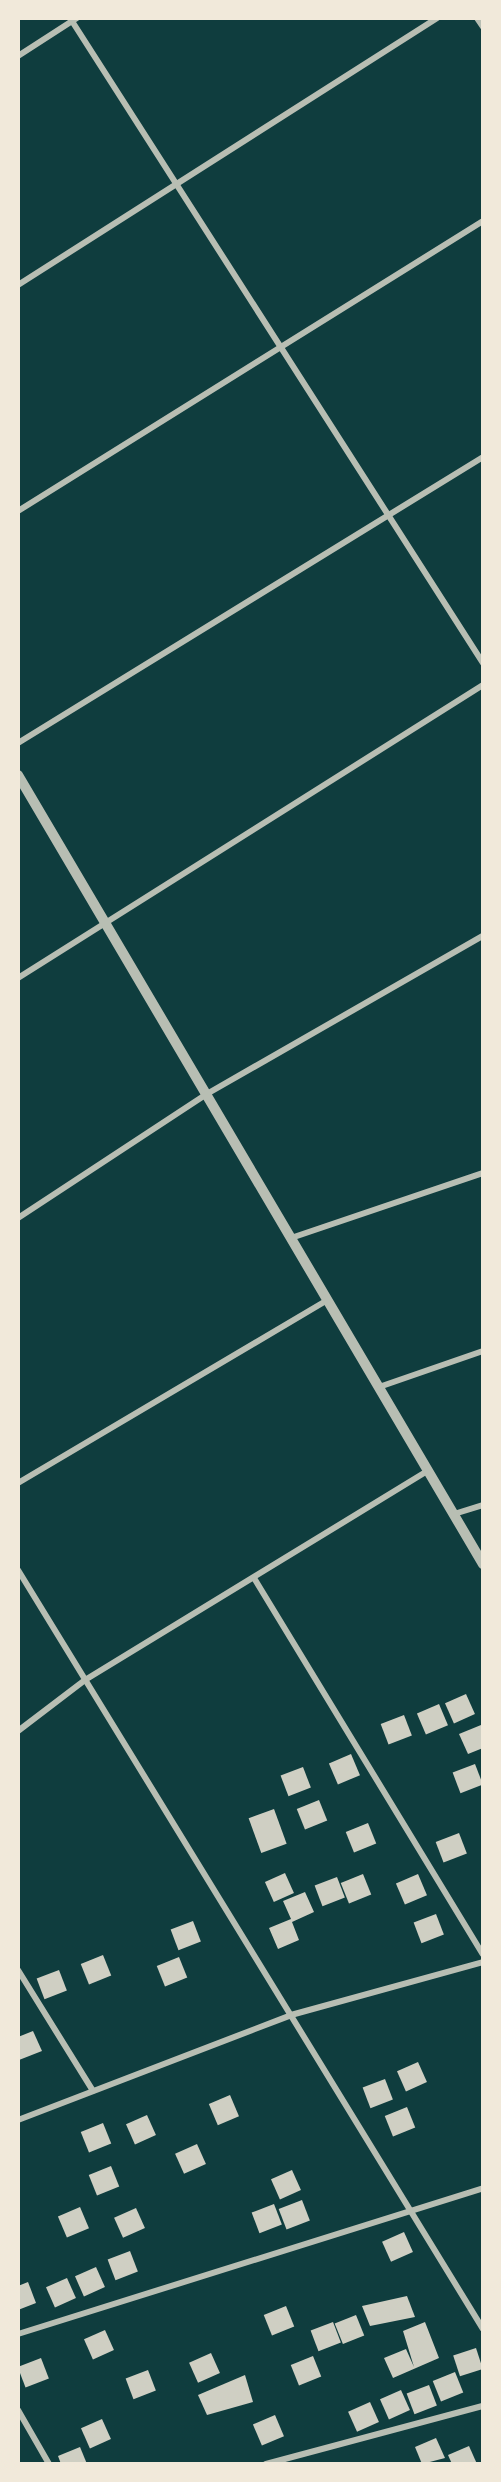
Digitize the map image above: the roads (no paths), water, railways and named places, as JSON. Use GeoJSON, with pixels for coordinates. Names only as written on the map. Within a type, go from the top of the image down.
{"type":"FeatureCollection","features":[{"type":"Feature","properties":{"kind":"street"},"geometry":{"type":"LineString","coordinates":[[18,285],[437,18]]}},
{"type":"Feature","properties":{"kind":"street"},"geometry":{"type":"LineString","coordinates":[[477,18],[483,27]]}},
{"type":"Feature","properties":{"kind":"street"},"geometry":{"type":"LineString","coordinates":[[18,56],[73,19],[483,663]]}},
{"type":"Feature","properties":{"kind":"street"},"geometry":{"type":"LineString","coordinates":[[18,511],[483,221]]}},
{"type":"Feature","properties":{"kind":"street"},"geometry":{"type":"LineString","coordinates":[[18,743],[483,458]]}},
{"type":"Feature","properties":{"kind":"street"},"geometry":{"type":"LineString","coordinates":[[18,978],[483,685]]}},
{"type":"Feature","properties":{"kind":"street"},"geometry":{"type":"LineString","coordinates":[[18,775],[483,1564]]}},
{"type":"Feature","properties":{"kind":"street"},"geometry":{"type":"LineString","coordinates":[[18,1218],[205,1095],[483,936]]}},
{"type":"Feature","properties":{"kind":"street"},"geometry":{"type":"LineString","coordinates":[[291,1239],[483,1173]]}},
{"type":"Feature","properties":{"kind":"street"},"geometry":{"type":"LineString","coordinates":[[18,1483],[328,1300]]}},
{"type":"Feature","properties":{"kind":"street"},"geometry":{"type":"LineString","coordinates":[[379,1388],[483,1351]]}},
{"type":"Feature","properties":{"kind":"street"},"geometry":{"type":"LineString","coordinates":[[18,1731],[86,1680],[428,1471]]}},
{"type":"Feature","properties":{"kind":"street"},"geometry":{"type":"LineString","coordinates":[[454,1514],[483,1505]]}},
{"type":"Feature","properties":{"kind":"street"},"geometry":{"type":"LineString","coordinates":[[18,1570],[483,2329]]}},
{"type":"Feature","properties":{"kind":"street"},"geometry":{"type":"LineString","coordinates":[[254,1578],[483,1954]]}},
{"type":"Feature","properties":{"kind":"street"},"geometry":{"type":"LineString","coordinates":[[18,2120],[291,2015],[483,1962]]}},
{"type":"Feature","properties":{"kind":"street"},"geometry":{"type":"LineString","coordinates":[[18,1970],[93,2091]]}},
{"type":"Feature","properties":{"kind":"street"},"geometry":{"type":"LineString","coordinates":[[18,2334],[483,2188]]}},
{"type":"Feature","properties":{"kind":"street"},"geometry":{"type":"LineString","coordinates":[[266,2464],[483,2406]]}},
{"type":"Feature","properties":{"kind":"street"},"geometry":{"type":"LineString","coordinates":[[18,2410],[49,2464]]}}]}
